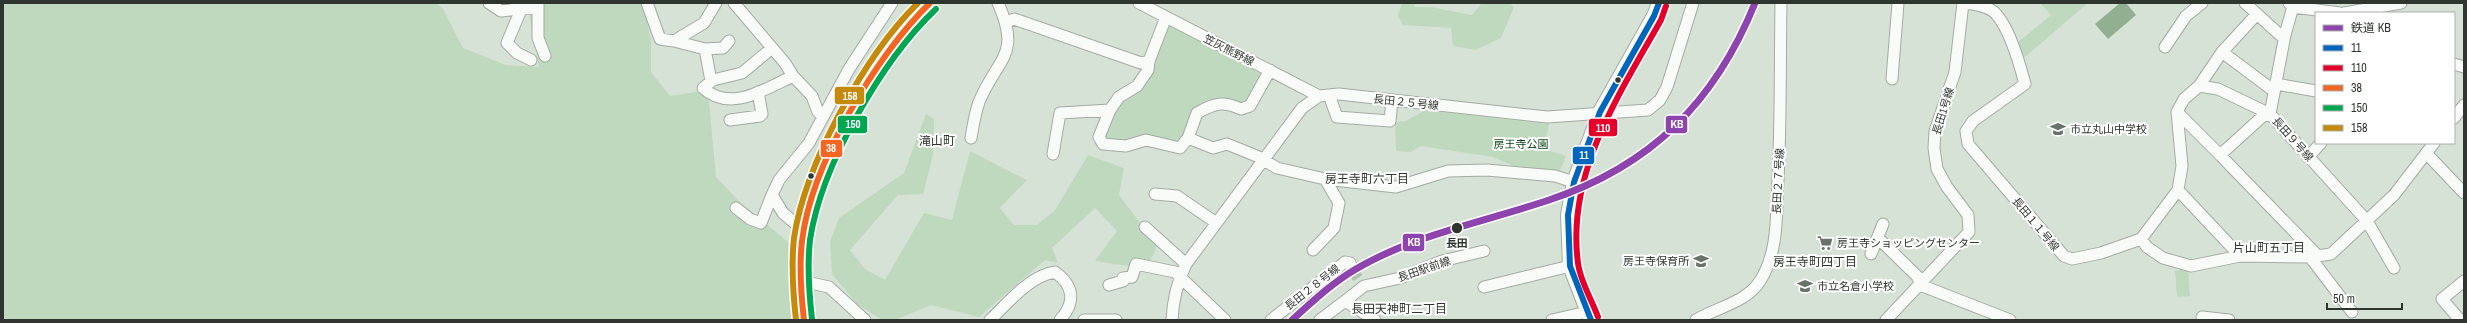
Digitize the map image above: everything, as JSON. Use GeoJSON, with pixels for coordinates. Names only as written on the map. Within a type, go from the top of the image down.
{"type":"FeatureCollection","features":[{"type":"Feature","properties":{"kind":"main road"},"geometry":{"type":"LineString","coordinates":[[1589,316],[1570,266],[1568,215],[1574,182],[1600,112],[1654,16],[1659,3]]}},
{"type":"Feature","properties":{"kind":"street"},"geometry":{"type":"LineString","coordinates":[[489,3],[501,11],[517,6],[537,5],[538,38],[545,56]]}},
{"type":"Feature","properties":{"kind":"street"},"geometry":{"type":"LineString","coordinates":[[647,3],[660,39],[705,49],[723,48],[729,41]]}},
{"type":"Feature","properties":{"kind":"street"},"geometry":{"type":"LineString","coordinates":[[674,41],[698,28],[709,18],[716,3]]}},
{"type":"Feature","properties":{"kind":"street"},"geometry":{"type":"LineString","coordinates":[[734,3],[785,63],[793,76],[812,96],[818,112],[823,117]]}},
{"type":"Feature","properties":{"kind":"street"},"geometry":{"type":"LineString","coordinates":[[736,208],[750,219],[761,223],[779,180],[809,143],[849,69],[892,3]]}},
{"type":"Feature","properties":{"kind":"street"},"geometry":{"type":"LineString","coordinates":[[804,320],[801,281],[804,231],[812,198],[824,165],[859,98],[896,37],[913,17],[930,3]]}},
{"type":"Feature","properties":{"kind":"street"},"geometry":{"type":"LineString","coordinates":[[971,138],[979,102],[1008,51],[1007,22],[998,3]]}},
{"type":"Feature","properties":{"kind":"street","name":"笠灰熊野線"},"geometry":{"type":"LineString","coordinates":[[1139,3],[1324,96]]}},
{"type":"Feature","properties":{"kind":"street","name":"長田２５号線"},"geometry":{"type":"LineString","coordinates":[[1324,96],[1392,100],[1547,117],[1600,112],[1639,112],[1648,110],[1660,100],[1667,87],[1693,3]]}},
{"type":"Feature","properties":{"kind":"street","name":"長田２７号線"},"geometry":{"type":"LineString","coordinates":[[1696,320],[1748,294],[1760,281],[1770,259],[1775,238],[1780,140],[1781,3]]}},
{"type":"Feature","properties":{"kind":"street"},"geometry":{"type":"LineString","coordinates":[[1892,79],[1898,3]]}},
{"type":"Feature","properties":{"kind":"street","name":"長田1号線"},"geometry":{"type":"LineString","coordinates":[[1886,320],[1963,240],[1968,232],[1970,224],[1968,215],[1947,187],[1937,169],[1934,148],[1935,131],[1955,72],[1963,3]]}},
{"type":"Feature","properties":{"kind":"street","name":"長田１１号線"},"geometry":{"type":"LineString","coordinates":[[1966,3],[1984,7],[1996,13],[2005,28],[2021,68],[2025,84],[1973,121],[1966,131],[1968,144],[2064,256],[2072,259],[2101,253],[2140,239]]}},
{"type":"Feature","properties":{"kind":"street"},"geometry":{"type":"LineString","coordinates":[[2165,47],[2186,16],[2202,3]]}},
{"type":"Feature","properties":{"kind":"street"},"geometry":{"type":"LineString","coordinates":[[2245,3],[2280,35],[2285,35]]}},
{"type":"Feature","properties":{"kind":"street"},"geometry":{"type":"LineString","coordinates":[[2347,12],[2396,3]]}},
{"type":"Feature","properties":{"kind":"street"},"geometry":{"type":"LineString","coordinates":[[2292,4],[2336,12]]}},
{"type":"Feature","properties":{"kind":"street","name":"長田９号線"},"geometry":{"type":"LineString","coordinates":[[2292,4],[2270,114],[2367,221],[2394,268]]}},
{"type":"Feature","properties":{"kind":"street"},"geometry":{"type":"LineString","coordinates":[[517,6],[520,12],[507,43],[517,53],[531,60]]}},
{"type":"Feature","properties":{"kind":"street"},"geometry":{"type":"LineString","coordinates":[[2257,14],[2222,52],[2199,86],[2184,99],[2178,112],[2182,166],[2178,190],[2140,239],[2147,247],[2163,258],[2191,266],[2240,256],[2314,257],[2331,254],[2394,195],[2430,146],[2464,194]]}},
{"type":"Feature","properties":{"kind":"street"},"geometry":{"type":"LineString","coordinates":[[1166,17],[1149,61],[1148,70],[1137,86],[1118,97],[1110,110],[1098,137],[1103,144],[1126,146],[1146,140],[1180,148],[1188,138],[1197,113],[1211,105],[1226,103],[1241,109],[1250,106],[1270,70]]}},
{"type":"Feature","properties":{"kind":"street"},"geometry":{"type":"LineString","coordinates":[[1007,22],[1014,19],[1141,63],[1149,61]]}},
{"type":"Feature","properties":{"kind":"street"},"geometry":{"type":"LineString","coordinates":[[772,48],[742,73],[711,81],[703,88],[710,95],[739,101],[793,76]]}},
{"type":"Feature","properties":{"kind":"street"},"geometry":{"type":"LineString","coordinates":[[705,49],[711,81]]}},
{"type":"Feature","properties":{"kind":"street"},"geometry":{"type":"LineString","coordinates":[[2222,52],[2275,87],[2315,91]]}},
{"type":"Feature","properties":{"kind":"street"},"geometry":{"type":"LineString","coordinates":[[2199,86],[2218,89],[2270,114]]}},
{"type":"Feature","properties":{"kind":"street"},"geometry":{"type":"LineString","coordinates":[[730,120],[760,116],[758,92]]}},
{"type":"Feature","properties":{"kind":"street"},"geometry":{"type":"LineString","coordinates":[[1172,320],[1173,301],[1179,277],[1186,264],[1215,222],[1302,108],[1324,96],[1337,117],[1390,121],[1392,100]]}},
{"type":"Feature","properties":{"kind":"street"},"geometry":{"type":"LineString","coordinates":[[2455,117],[2464,105]]}},
{"type":"Feature","properties":{"kind":"street"},"geometry":{"type":"LineString","coordinates":[[1053,154],[1060,113],[1110,110]]}},
{"type":"Feature","properties":{"kind":"street"},"geometry":{"type":"LineString","coordinates":[[2178,112],[2220,155],[2314,257],[2352,312]]}},
{"type":"Feature","properties":{"kind":"street"},"geometry":{"type":"LineString","coordinates":[[2220,155],[2263,116],[2270,114]]}},
{"type":"Feature","properties":{"kind":"street"},"geometry":{"type":"LineString","coordinates":[[1188,138],[1213,148],[1227,144],[1260,157],[1263,161],[1277,168],[1325,180],[1396,187],[1448,171],[1487,170],[1555,176],[1574,182]]}},
{"type":"Feature","properties":{"kind":"street"},"geometry":{"type":"LineString","coordinates":[[2308,157],[2320,144]]}},
{"type":"Feature","properties":{"kind":"street"},"geometry":{"type":"LineString","coordinates":[[1313,250],[1334,228],[1339,203],[1325,180]]}},
{"type":"Feature","properties":{"kind":"street"},"geometry":{"type":"LineString","coordinates":[[2178,190],[2240,256]]}},
{"type":"Feature","properties":{"kind":"street"},"geometry":{"type":"LineString","coordinates":[[1155,194],[1177,196],[1215,222]]}},
{"type":"Feature","properties":{"kind":"street"},"geometry":{"type":"LineString","coordinates":[[772,195],[783,213],[804,231]]}},
{"type":"Feature","properties":{"kind":"street"},"geometry":{"type":"LineString","coordinates":[[1871,254],[1883,224]]}},
{"type":"Feature","properties":{"kind":"street"},"geometry":{"type":"LineString","coordinates":[[1145,227],[1186,264]]}},
{"type":"Feature","properties":{"kind":"street"},"geometry":{"type":"LineString","coordinates":[[1878,238],[1918,277],[1920,284],[2010,320]]}},
{"type":"Feature","properties":{"kind":"street","name":"長田駅前線"},"geometry":{"type":"LineString","coordinates":[[1320,320],[1344,301],[1358,278],[1400,278],[1442,261],[1484,251]]}},
{"type":"Feature","properties":{"kind":"street","name":"長田２８号線"},"geometry":{"type":"LineString","coordinates":[[1271,320],[1345,262],[1350,263],[1358,278]]}},
{"type":"Feature","properties":{"kind":"street"},"geometry":{"type":"LineString","coordinates":[[1109,285],[1123,281],[1123,278],[1132,277],[1136,264],[1175,272],[1225,320]]}},
{"type":"Feature","properties":{"kind":"street"},"geometry":{"type":"LineString","coordinates":[[1484,287],[1570,266]]}},
{"type":"Feature","properties":{"kind":"street"},"geometry":{"type":"LineString","coordinates":[[990,320],[1033,280],[1043,274],[1054,272],[1065,280],[1071,294],[1068,310],[1060,320]]}},
{"type":"Feature","properties":{"kind":"street"},"geometry":{"type":"LineString","coordinates":[[801,281],[829,287],[865,320]]}},
{"type":"Feature","properties":{"kind":"street"},"geometry":{"type":"LineString","coordinates":[[2460,320],[2442,299],[2464,281]]}},
{"type":"Feature","properties":{"kind":"street"},"geometry":{"type":"LineString","coordinates":[[1344,301],[1375,320]]}},
{"type":"Feature","properties":{"kind":"street"},"geometry":{"type":"LineString","coordinates":[[1557,319],[1589,316]]}},
{"type":"Feature","properties":{"kind":"street"},"geometry":{"type":"LineString","coordinates":[[2202,317],[2229,320]]}},
{"type":"Feature","properties":{"kind":"street"},"geometry":{"type":"LineString","coordinates":[[1084,320],[1116,320]]}},
{"type":"Feature","properties":{"kind":"green space"},"geometry":{"type":"Polygon","coordinates":[[[3,3],[436,3],[443,9],[463,48],[506,65],[539,67],[527,3],[643,3],[651,41],[651,72],[670,96],[708,90],[716,177],[739,201],[788,242],[791,320],[3,320],[3,3]]]}},
{"type":"Feature","properties":{"kind":"green space"},"geometry":{"type":"Polygon","coordinates":[[[1402,3],[1415,3],[1414,7],[1430,7],[1472,15],[1482,3],[1509,3],[1514,7],[1501,38],[1475,50],[1453,46],[1451,28],[1403,25],[1398,16],[1402,3]]]}},
{"type":"Feature","properties":{"kind":"green space"},"geometry":{"type":"Polygon","coordinates":[[[2040,3],[2088,3],[2025,57],[2016,44],[2051,15],[2040,3]]]}},
{"type":"Feature","properties":{"kind":"green space"},"geometry":{"type":"Polygon","coordinates":[[[1173,26],[1261,72],[1262,75],[1245,103],[1221,101],[1203,104],[1197,107],[1179,143],[1145,134],[1124,141],[1106,140],[1104,136],[1111,116],[1121,100],[1151,74],[1167,28],[1173,26]]]}},
{"type":"Feature","properties":{"kind":"green space","name":"房王寺公園"},"geometry":{"type":"Polygon","coordinates":[[[1425,110],[1549,124],[1544,149],[1566,156],[1560,171],[1514,166],[1493,157],[1421,146],[1411,152],[1396,151],[1395,122],[1406,121],[1425,110]]]}},
{"type":"Feature","properties":{"kind":"green space"},"geometry":{"type":"Polygon","coordinates":[[[926,114],[934,119],[933,155],[923,194],[898,195],[850,250],[865,269],[885,280],[924,213],[952,220],[970,151],[1027,180],[1000,208],[1014,225],[1037,225],[1055,210],[1088,155],[1124,168],[1119,195],[1157,245],[1147,269],[1095,261],[1117,231],[1095,208],[1052,248],[1058,263],[1045,260],[979,317],[931,305],[895,320],[882,320],[858,305],[832,274],[830,242],[839,218],[904,173],[926,114]]]}},
{"type":"Feature","properties":{"kind":"green space"},"geometry":{"type":"Polygon","coordinates":[[[2188,269],[2190,296],[2177,297],[2175,271],[2188,269]]]}},
{"type":"Feature","properties":{"kind":"shaded area"},"geometry":{"type":"Polygon","coordinates":[[[2120,3],[2126,3],[2136,15],[2108,39],[2095,24],[2120,3]]]}},
{"type":"Feature","properties":{"kind":"tunnel"},"geometry":{"type":"LineString","coordinates":[[1352,269],[1358,278]]}},
{"type":"Feature","properties":{"kind":"rail line","name":"KB"},"geometry":{"type":"LineString","coordinates":[[1292,320],[1339,280],[1379,257],[1426,238],[1549,200],[1585,186],[1619,169],[1648,149],[1675,126],[1699,100],[1720,71],[1739,38],[1755,3]]}},
{"type":"Feature","properties":{"kind":"transit line","name":"158"},"geometry":{"type":"LineString","coordinates":[[796,320],[793,279],[794,238],[800,209],[811,177],[840,112],[858,81],[878,51],[898,25],[918,3]]}},
{"type":"Feature","properties":{"kind":"transit line","name":"38"},"geometry":{"type":"LineString","coordinates":[[804,320],[801,280],[802,241],[808,211],[818,179],[832,146],[868,81],[888,51],[909,25],[930,3]]}},
{"type":"Feature","properties":{"kind":"transit line","name":"11"},"geometry":{"type":"LineString","coordinates":[[1591,320],[1570,266],[1568,215],[1574,182],[1600,112],[1654,16],[1659,3]]}},
{"type":"Feature","properties":{"kind":"transit line","name":"110"},"geometry":{"type":"LineString","coordinates":[[1598,317],[1579,270],[1576,230],[1580,198],[1588,166],[1599,136],[1613,106],[1661,20],[1666,6]]}},
{"type":"Feature","properties":{"kind":"transit line","name":"150"},"geometry":{"type":"LineString","coordinates":[[812,319],[809,280],[810,240],[816,211],[827,180],[840,148],[875,85],[895,56],[936,9]]}},
{"type":"Feature","properties":{"kind":"place","name":"市立丸山中学校"},"geometry":{"type":"Point","coordinates":[2058,129]}},
{"type":"Feature","properties":{"kind":"place","name":"長田"},"geometry":{"type":"Point","coordinates":[1457,228]}},
{"type":"Feature","properties":{"kind":"place","name":"房王寺ショッピングセンター"},"geometry":{"type":"Point","coordinates":[1825,243]}},
{"type":"Feature","properties":{"kind":"place","name":"房王寺保育所"},"geometry":{"type":"Point","coordinates":[1701,261]}},
{"type":"Feature","properties":{"kind":"place","name":"市立名倉小学校"},"geometry":{"type":"Point","coordinates":[1805,286]}},
{"type":"Feature","properties":{"kind":"district","name":"滝山町"},"geometry":{"type":"Point","coordinates":[937,141]}},
{"type":"Feature","properties":{"kind":"district","name":"房王寺町六丁目"},"geometry":{"type":"Point","coordinates":[1367,179]}},
{"type":"Feature","properties":{"kind":"district","name":"片山町五丁目"},"geometry":{"type":"Point","coordinates":[2269,248]}},
{"type":"Feature","properties":{"kind":"district","name":"房王寺町四丁目"},"geometry":{"type":"Point","coordinates":[1815,262]}},
{"type":"Feature","properties":{"kind":"district","name":"長田天神町二丁目"},"geometry":{"type":"Point","coordinates":[1399,309]}}]}
